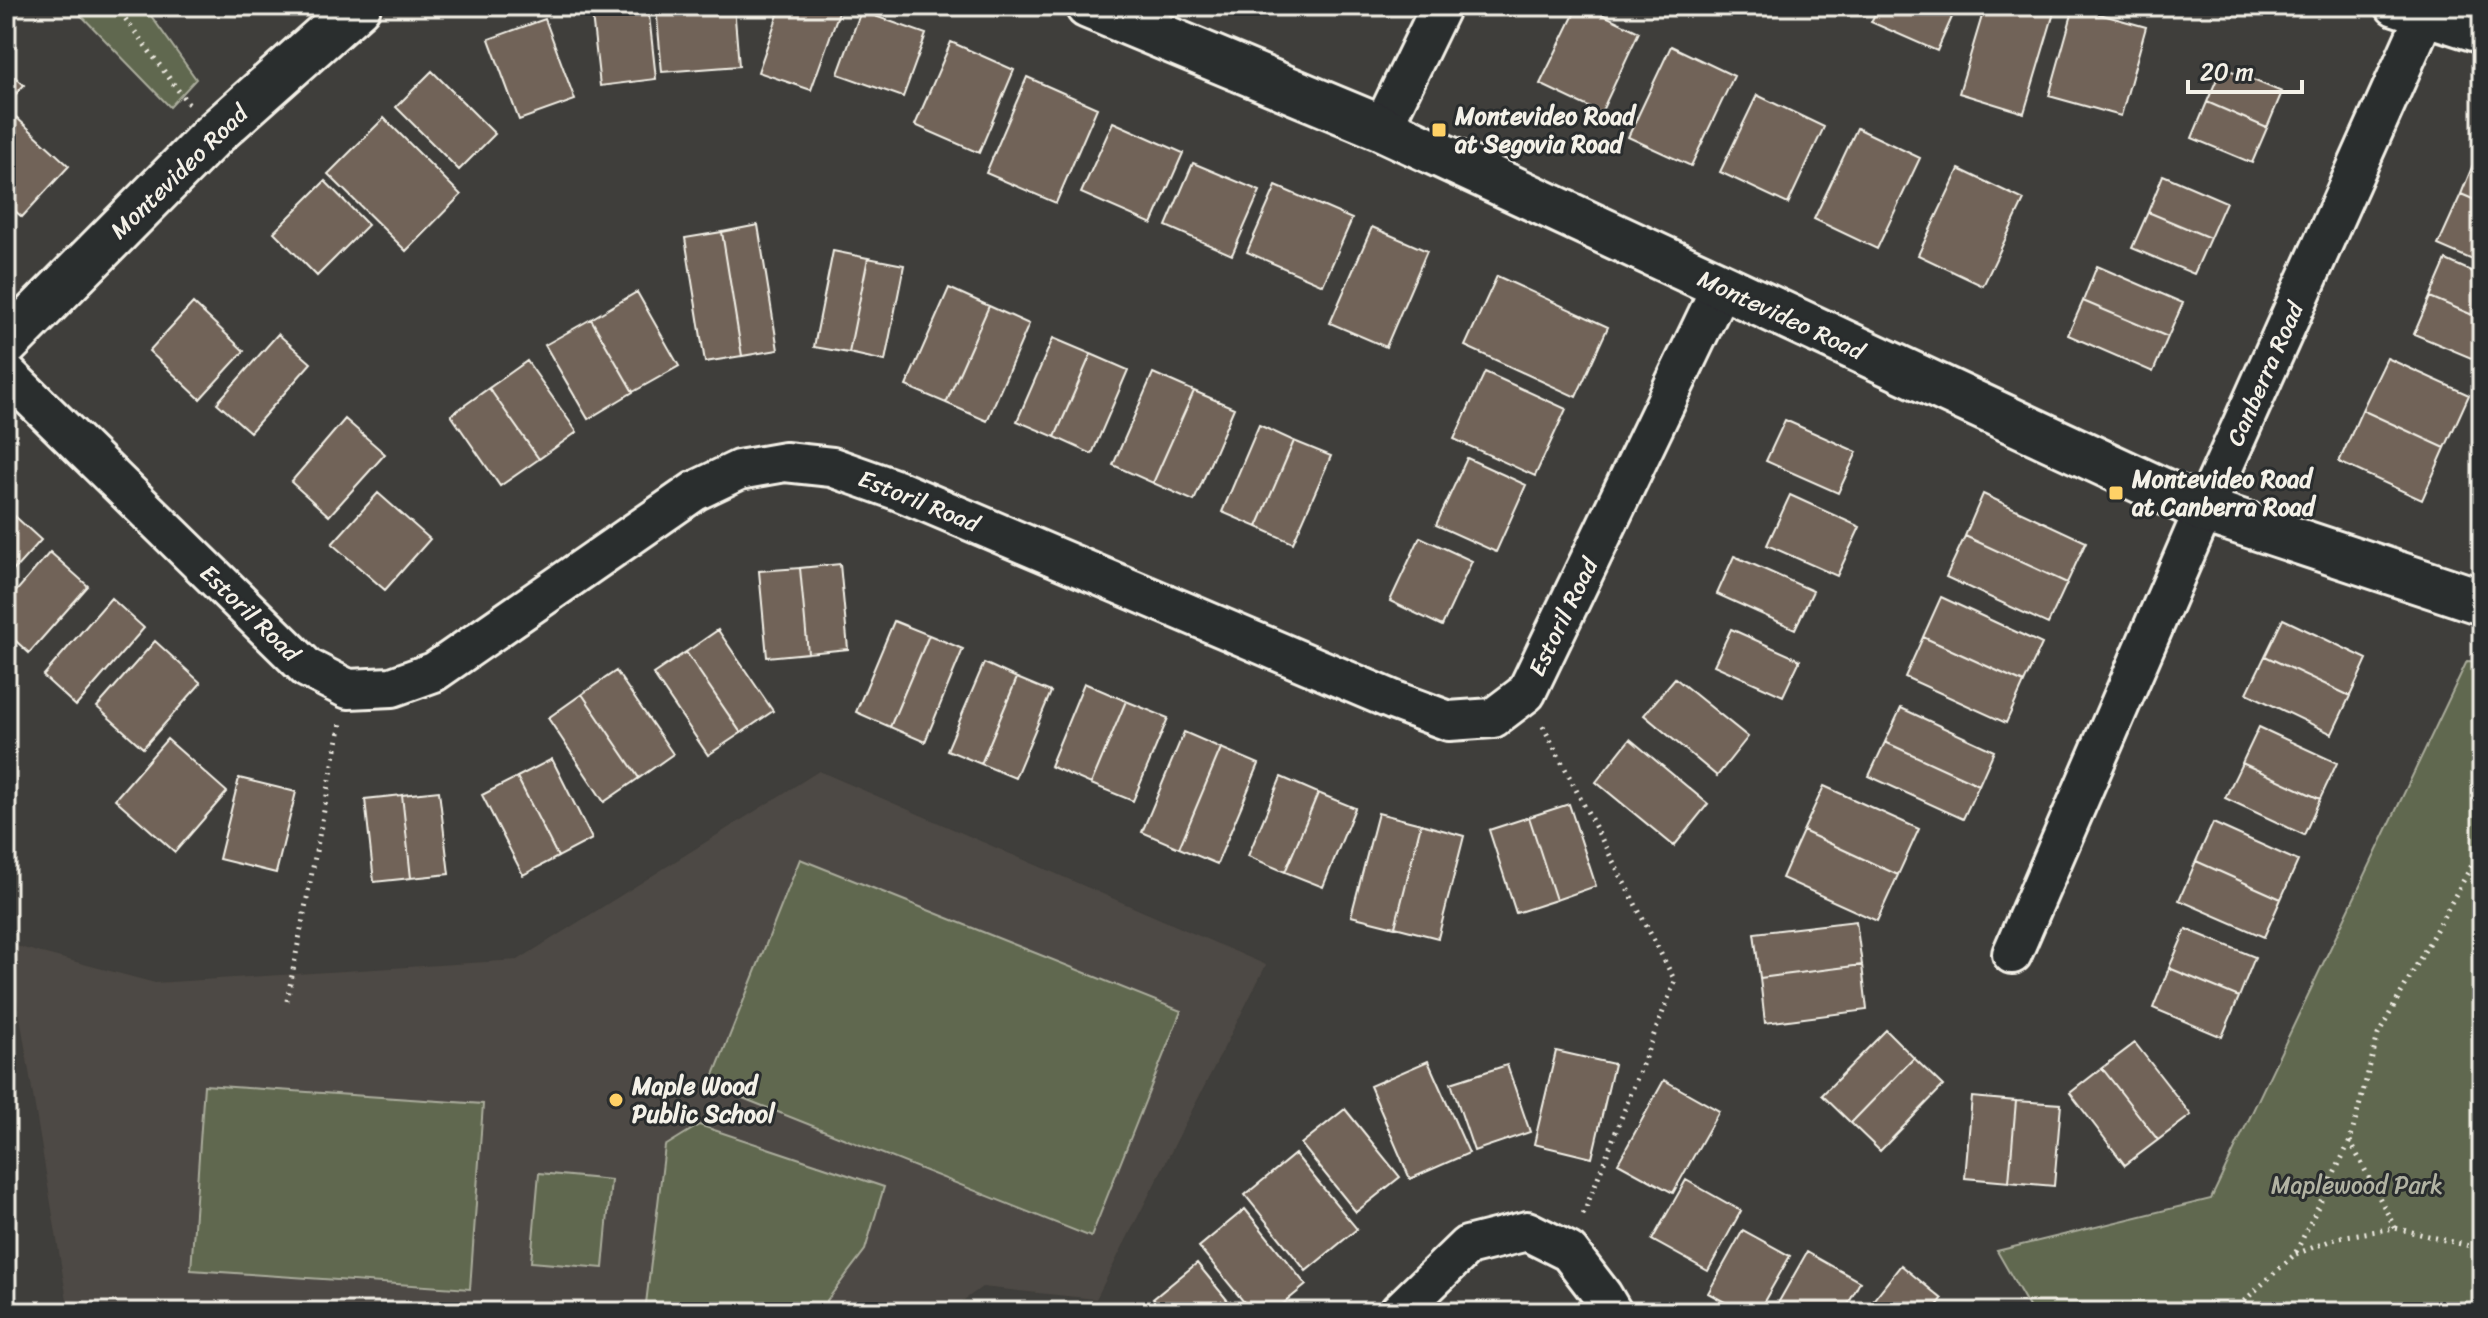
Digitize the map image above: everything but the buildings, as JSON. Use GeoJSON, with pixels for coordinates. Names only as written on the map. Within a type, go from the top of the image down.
{"type":"FeatureCollection","features":[{"type":"Feature","properties":{"kind":"street","name":"Montevideo Road"},"geometry":{"type":"LineString","coordinates":[[6,344],[212,136],[358,6]]}},
{"type":"Feature","properties":{"kind":"street","name":"Montevideo Road"},"geometry":{"type":"LineString","coordinates":[[1088,6],[1382,128],[2204,510],[2482,602]]}},
{"type":"Feature","properties":{"kind":"street"},"geometry":{"type":"LineString","coordinates":[[1382,128],[1441,6]]}},
{"type":"Feature","properties":{"kind":"street"},"geometry":{"type":"LineString","coordinates":[[2410,11],[2482,34]]}},
{"type":"Feature","properties":{"kind":"street","name":"Canberra Road"},"geometry":{"type":"LineString","coordinates":[[2012,954],[2204,510],[2410,11]]}},
{"type":"Feature","properties":{"kind":"street","name":"Estoril Road"},"geometry":{"type":"LineString","coordinates":[[6,373],[307,668],[348,689],[392,687],[434,672],[695,491],[739,470],[785,462],[832,467],[897,490],[1449,721],[1493,718],[1526,693],[1721,287]]}},
{"type":"Feature","properties":{"kind":"street"},"geometry":{"type":"LineString","coordinates":[[1399,1312],[1467,1246],[1527,1231],[1569,1252],[1612,1312]]}},
{"type":"Feature","properties":{"kind":"path"},"geometry":{"type":"LineString","coordinates":[[116,6],[212,136]]}},
{"type":"Feature","properties":{"kind":"path"},"geometry":{"type":"LineString","coordinates":[[287,1001],[348,689]]}},
{"type":"Feature","properties":{"kind":"path"},"geometry":{"type":"LineString","coordinates":[[1526,693],[1675,981],[1569,1252]]}},
{"type":"Feature","properties":{"kind":"path"},"geometry":{"type":"LineString","coordinates":[[2232,1312],[2295,1254],[2350,1141],[2378,1035],[2482,847]]}},
{"type":"Feature","properties":{"kind":"path"},"geometry":{"type":"LineString","coordinates":[[2350,1141],[2395,1228]]}},
{"type":"Feature","properties":{"kind":"path"},"geometry":{"type":"LineString","coordinates":[[2295,1254],[2340,1237],[2395,1228],[2482,1249]]}},
{"type":"Feature","properties":{"kind":"shaded area","name":"Maple Wood Public School"},"geometry":{"type":"Polygon","coordinates":[[[819,771],[1266,965],[1096,1299],[982,1287],[947,1312],[69,1312],[8,944],[155,983],[518,960],[819,771]]]}},
{"type":"Feature","properties":{"kind":"green space"},"geometry":{"type":"Polygon","coordinates":[[[72,6],[144,6],[196,79],[170,107],[72,6]]]}},
{"type":"Feature","properties":{"kind":"green space","name":"Maplewood Park"},"geometry":{"type":"Polygon","coordinates":[[[2467,661],[2482,662],[2482,1312],[2032,1312],[1997,1251],[2211,1199],[2467,661]]]}},
{"type":"Feature","properties":{"kind":"green space"},"geometry":{"type":"Polygon","coordinates":[[[800,859],[1181,1011],[1091,1237],[710,1085],[800,859]]]}},
{"type":"Feature","properties":{"kind":"green space"},"geometry":{"type":"Polygon","coordinates":[[[204,1085],[483,1104],[470,1289],[191,1270],[204,1085]]]}},
{"type":"Feature","properties":{"kind":"green space"},"geometry":{"type":"Polygon","coordinates":[[[699,1125],[884,1187],[865,1250],[825,1303],[812,1312],[645,1312],[665,1146],[699,1125]]]}},
{"type":"Feature","properties":{"kind":"green space"},"geometry":{"type":"Polygon","coordinates":[[[539,1173],[611,1180],[603,1268],[531,1262],[539,1173]]]}},
{"type":"Feature","properties":{"kind":"place","name":"Montevideo Road at Segovia Road"},"geometry":{"type":"Point","coordinates":[1439,130]}},
{"type":"Feature","properties":{"kind":"place","name":"Montevideo Road at Canberra Road"},"geometry":{"type":"Point","coordinates":[2116,493]}},
{"type":"Feature","properties":{"kind":"place","name":"Maple Wood Public School"},"geometry":{"type":"Point","coordinates":[616,1100]}}]}
